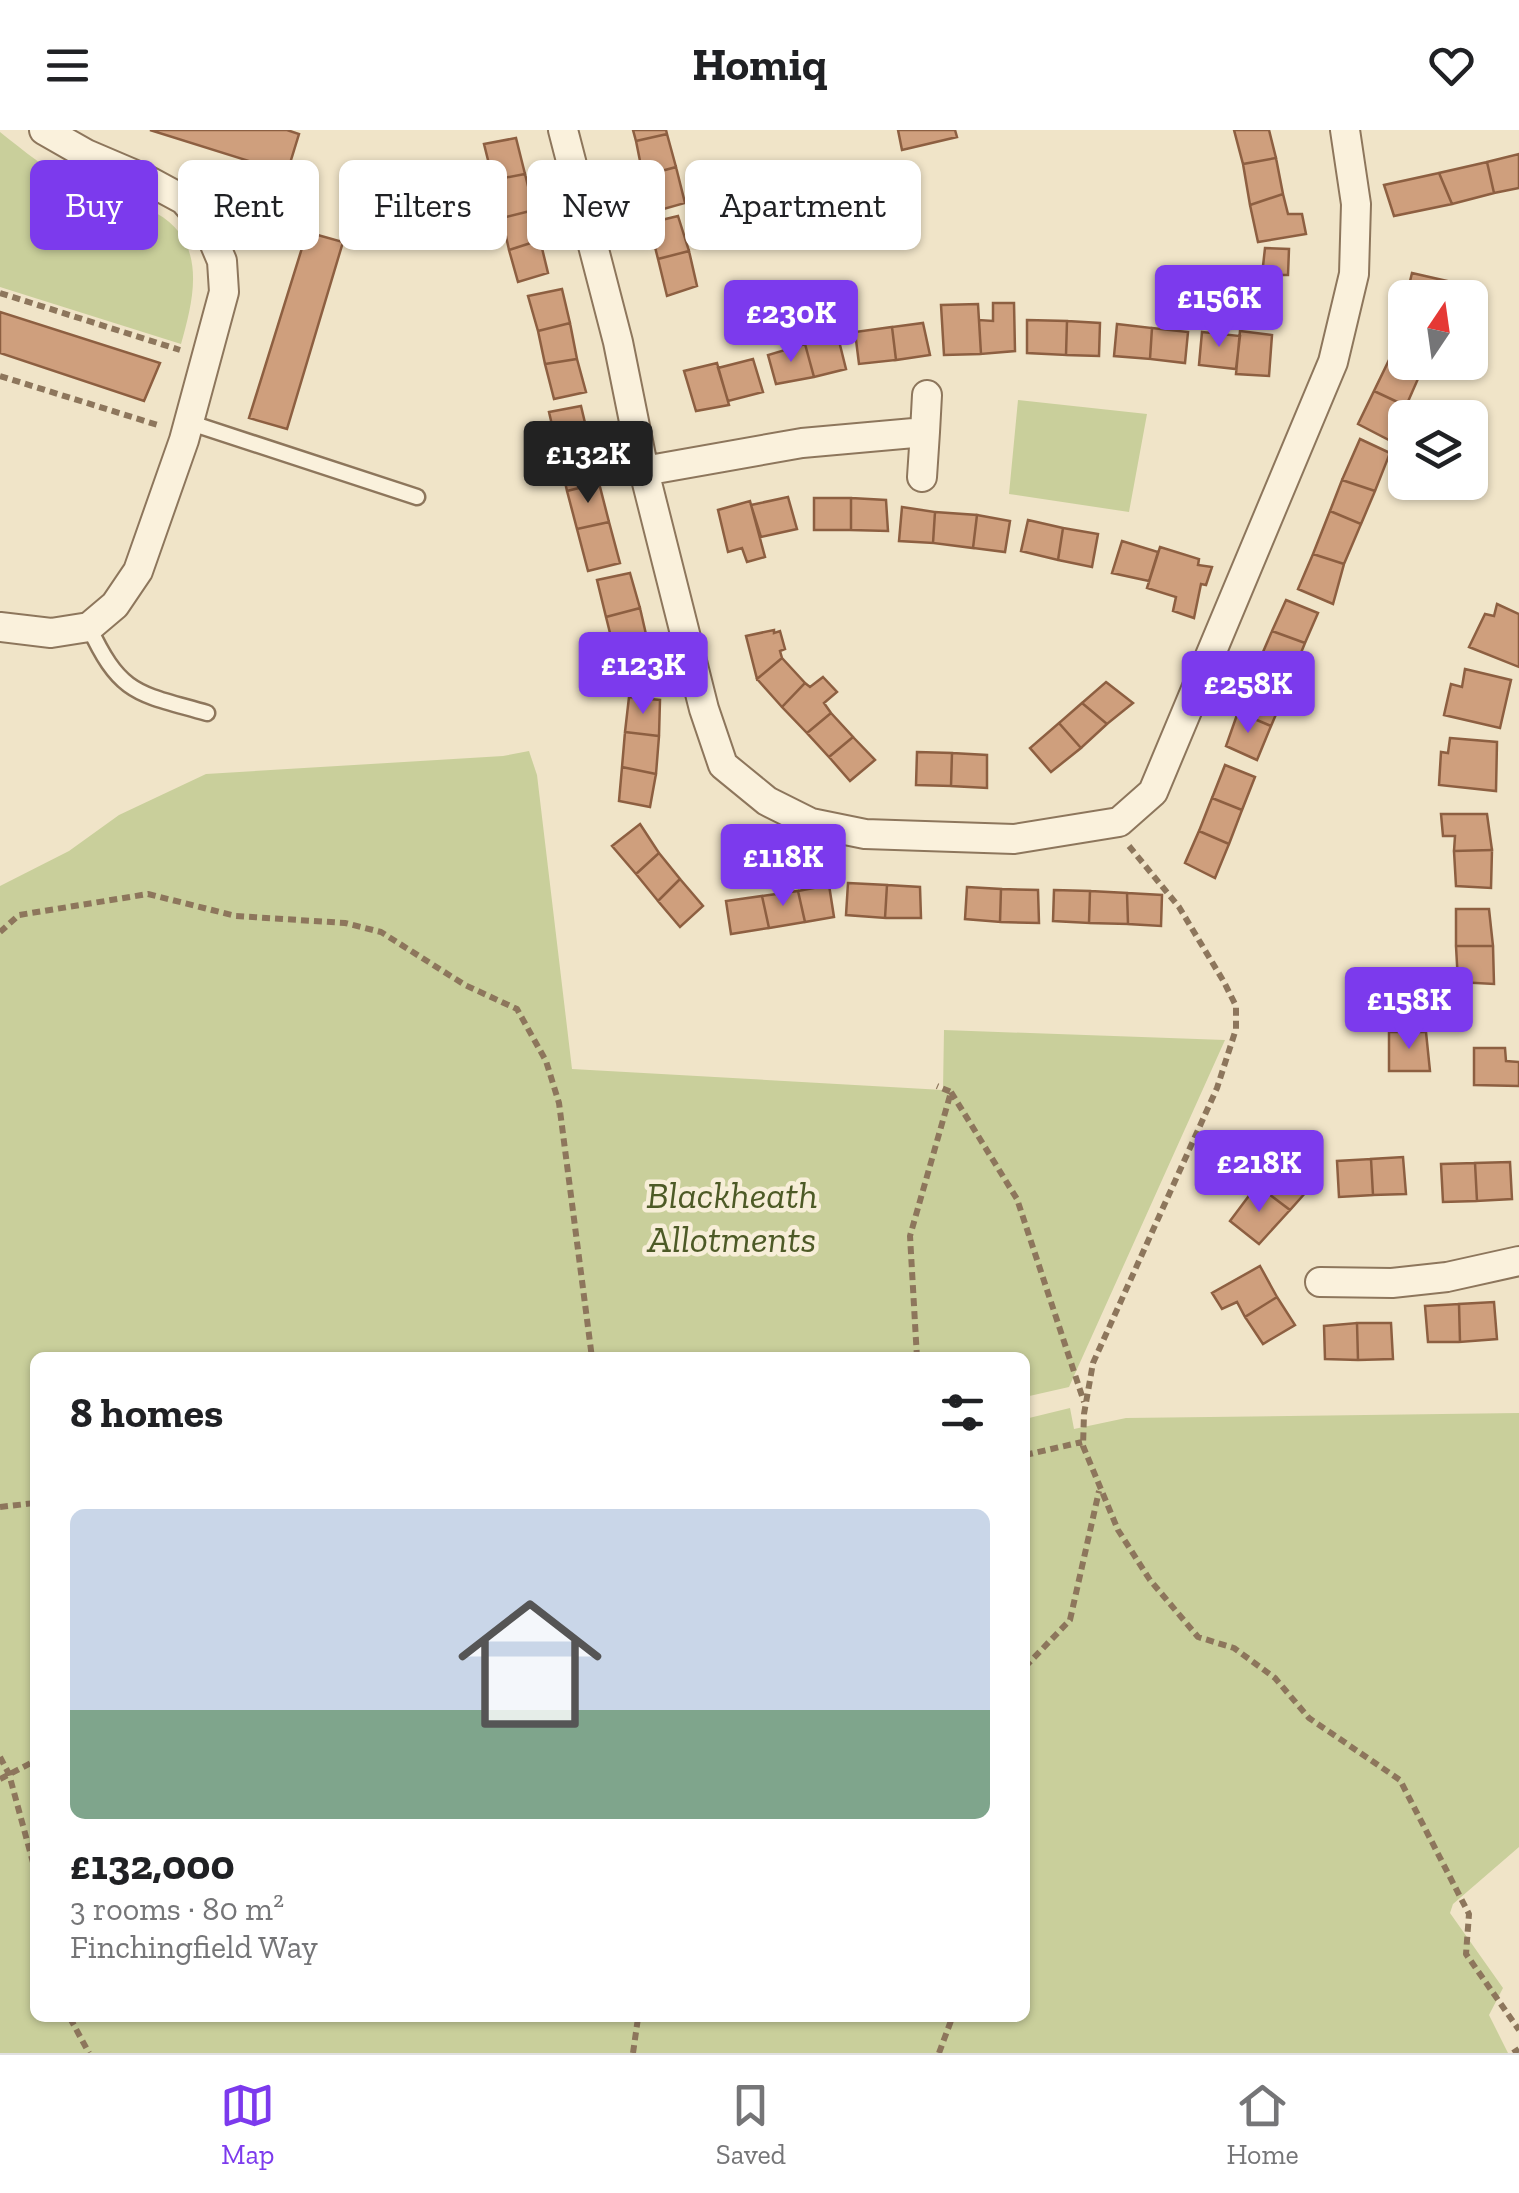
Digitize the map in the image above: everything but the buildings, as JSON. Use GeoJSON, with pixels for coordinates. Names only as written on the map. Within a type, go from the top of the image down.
{"type":"FeatureCollection","features":[{"type":"Feature","properties":{"kind":"street"},"geometry":{"type":"LineString","coordinates":[[0,627],[51,634],[89,627],[115,606],[138,571],[186,432],[224,292],[222,261],[208,228],[184,200],[44,130]]}},
{"type":"Feature","properties":{"kind":"street"},"geometry":{"type":"LineString","coordinates":[[563,130],[618,342],[644,471],[704,709],[723,765],[767,801],[811,823],[885,835],[1014,839],[1119,822],[1153,792],[1333,362],[1354,274],[1356,204],[1350,131]]}},
{"type":"Feature","properties":{"kind":"street"},"geometry":{"type":"LineString","coordinates":[[922,477],[927,395]]}},
{"type":"Feature","properties":{"kind":"street"},"geometry":{"type":"LineString","coordinates":[[644,471],[802,442],[925,432]]}},
{"type":"Feature","properties":{"kind":"street"},"geometry":{"type":"LineString","coordinates":[[1320,1282],[1392,1284],[1519,1262]]}},
{"type":"Feature","properties":{"kind":"lane"},"geometry":{"type":"LineString","coordinates":[[186,432],[417,498]]}},
{"type":"Feature","properties":{"kind":"lane"},"geometry":{"type":"LineString","coordinates":[[89,627],[104,659],[121,680],[142,693],[207,714]]}},
{"type":"Feature","properties":{"kind":"path"},"geometry":{"type":"LineString","coordinates":[[0,293],[205,358]]}},
{"type":"Feature","properties":{"kind":"path"},"geometry":{"type":"LineString","coordinates":[[0,376],[186,432]]}},
{"type":"Feature","properties":{"kind":"path"},"geometry":{"type":"LineString","coordinates":[[1119,822],[1128,844],[1179,907],[1224,982],[1236,1006],[1236,1029],[1217,1088],[1093,1363],[1083,1442],[1118,1530],[1150,1580],[1198,1637],[1234,1648],[1275,1678],[1308,1718],[1400,1780],[1470,1914],[1466,1954],[1519,2030]]}},
{"type":"Feature","properties":{"kind":"path"},"geometry":{"type":"LineString","coordinates":[[0,932],[19,915],[148,894],[236,916],[345,923],[381,932],[465,986],[517,1010],[546,1061],[559,1103],[591,1352]]}},
{"type":"Feature","properties":{"kind":"path"},"geometry":{"type":"LineString","coordinates":[[937,1086],[951,1092],[1017,1199],[1085,1407]]}},
{"type":"Feature","properties":{"kind":"path"},"geometry":{"type":"LineString","coordinates":[[916,1352],[910,1236],[951,1092]]}},
{"type":"Feature","properties":{"kind":"path"},"geometry":{"type":"LineString","coordinates":[[1030,1454],[1083,1442]]}},
{"type":"Feature","properties":{"kind":"path"},"geometry":{"type":"LineString","coordinates":[[1030,1662],[1070,1620],[1099,1490]]}},
{"type":"Feature","properties":{"kind":"path"},"geometry":{"type":"LineString","coordinates":[[0,1507],[30,1504]]}},
{"type":"Feature","properties":{"kind":"path"},"geometry":{"type":"LineString","coordinates":[[0,1757],[9,1774],[30,1852]]}},
{"type":"Feature","properties":{"kind":"path"},"geometry":{"type":"LineString","coordinates":[[0,1779],[30,1764]]}},
{"type":"Feature","properties":{"kind":"path"},"geometry":{"type":"LineString","coordinates":[[72,2022],[89,2053]]}},
{"type":"Feature","properties":{"kind":"path"},"geometry":{"type":"LineString","coordinates":[[633,2053],[637,2022]]}},
{"type":"Feature","properties":{"kind":"path"},"geometry":{"type":"LineString","coordinates":[[938,2053],[950,2022]]}},
{"type":"Feature","properties":{"kind":"green space"},"geometry":{"type":"Polygon","coordinates":[[[0,132],[36,160],[30,160],[30,250],[158,250],[158,214],[178,231],[178,250],[188,250],[193,272],[181,344],[0,287],[0,132]]]}},
{"type":"Feature","properties":{"kind":"green space"},"geometry":{"type":"Polygon","coordinates":[[[1018,400],[1147,414],[1129,512],[1009,494],[1018,400]]]}},
{"type":"Feature","properties":{"kind":"green space","name":"Blackheath Allotments"},"geometry":{"type":"Polygon","coordinates":[[[529,751],[537,775],[572,1069],[943,1090],[944,1030],[1225,1040],[1069,1387],[1030,1396],[1030,1352],[30,1352],[30,2022],[1030,2022],[1030,1418],[1070,1408],[1074,1429],[1126,1418],[1519,1413],[1519,1847],[1453,1904],[1450,1913],[1503,1988],[1489,2015],[1508,2053],[0,2053],[0,886],[69,851],[119,815],[206,774],[503,756],[529,751]]]}}]}
